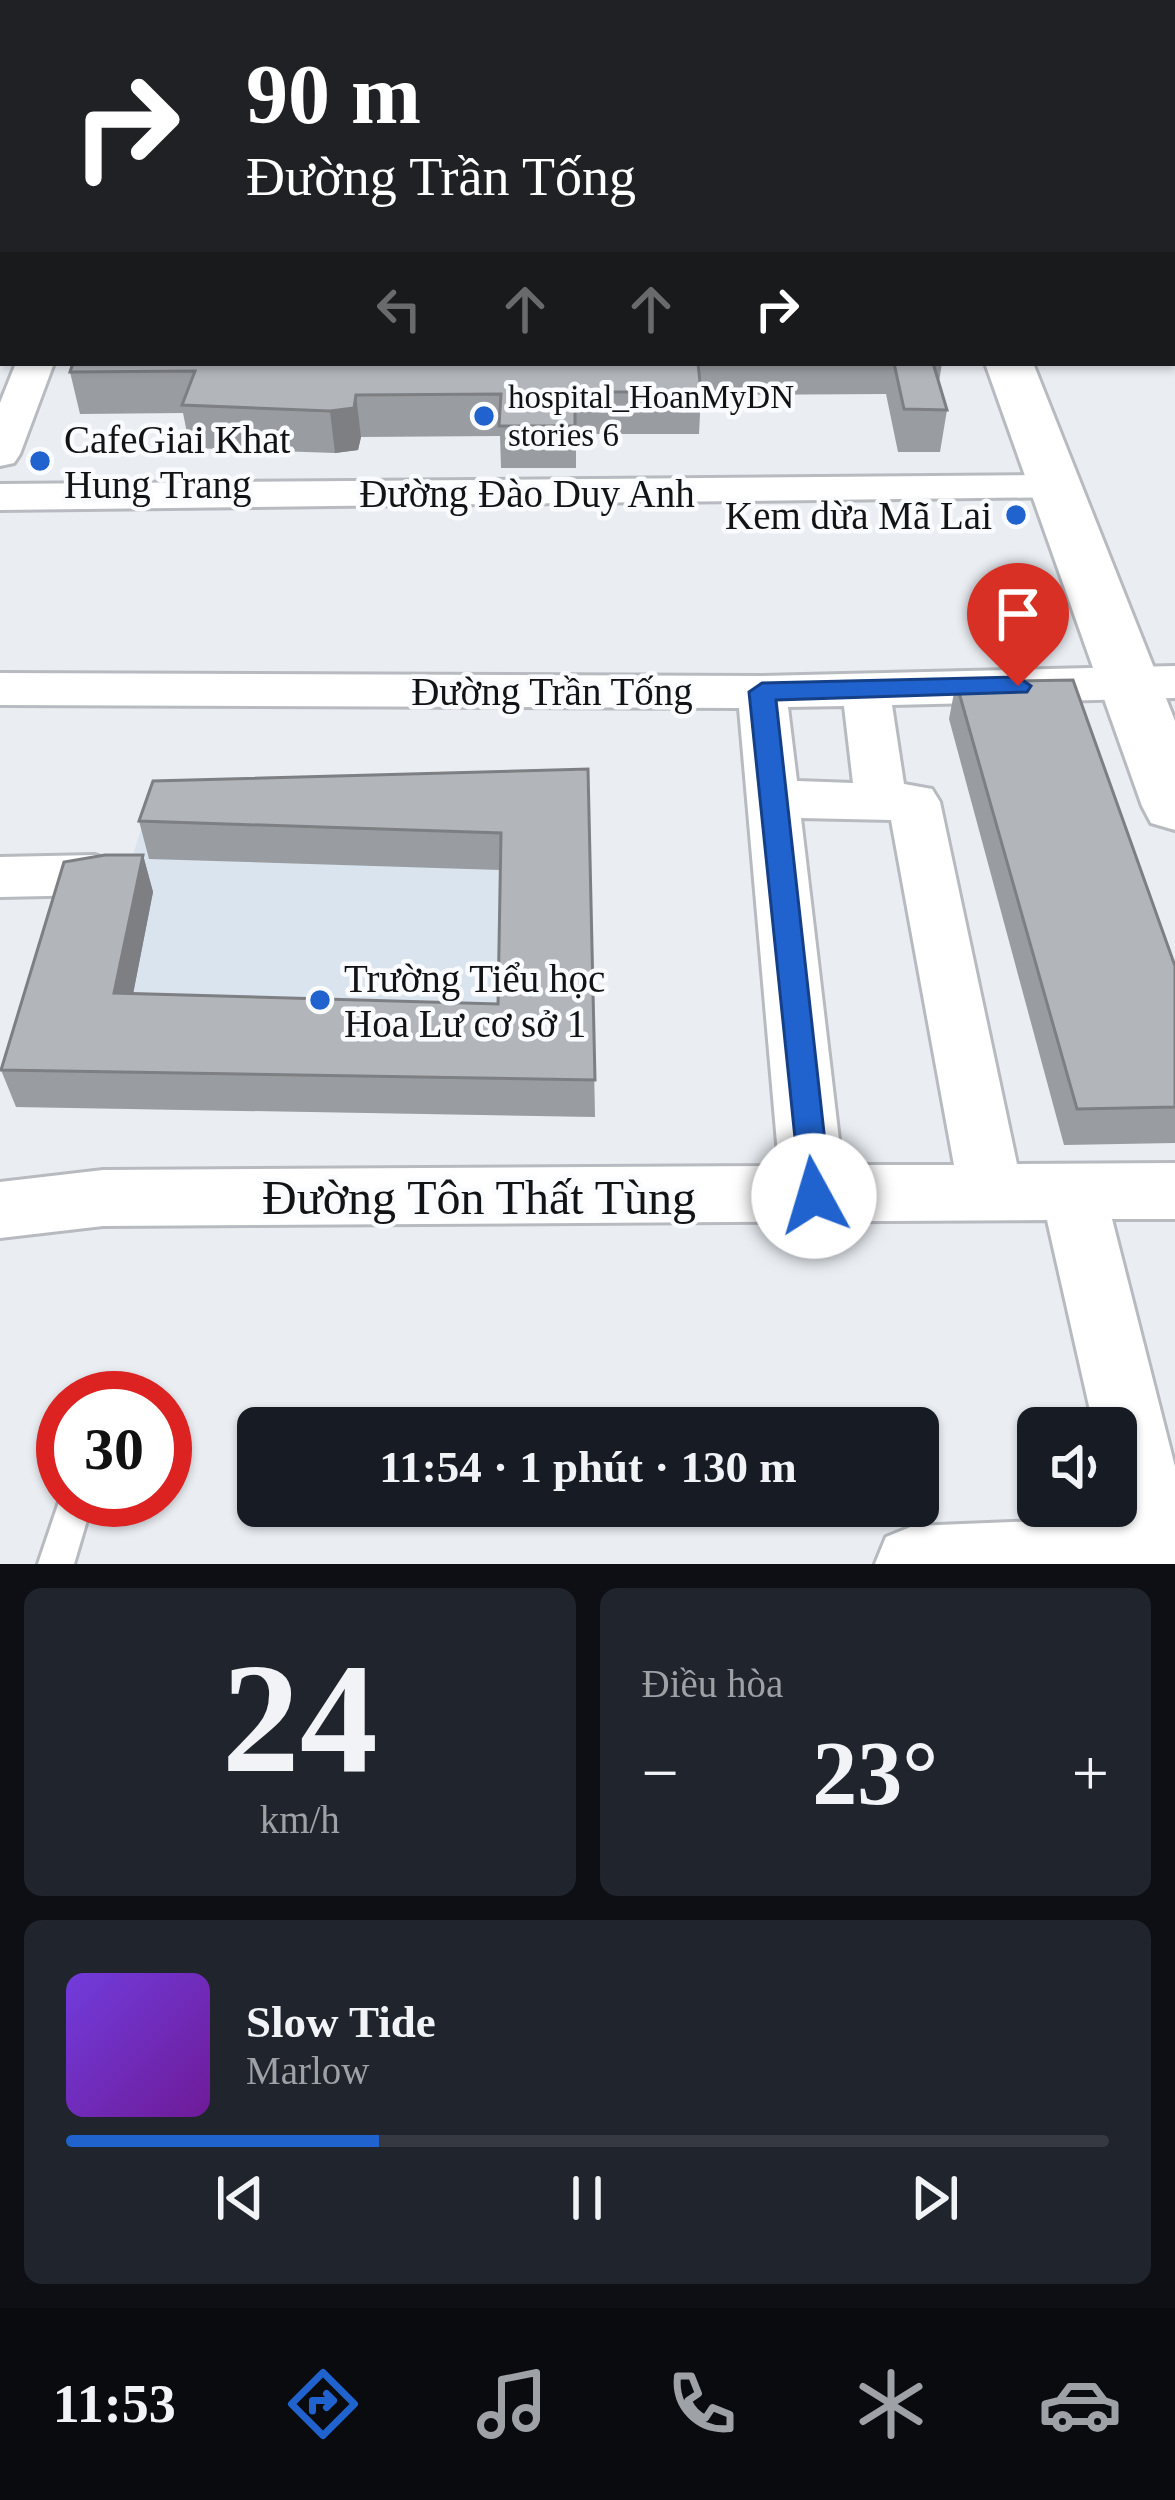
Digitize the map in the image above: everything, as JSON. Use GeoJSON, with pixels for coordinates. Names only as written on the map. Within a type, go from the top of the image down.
{"type":"FeatureCollection","features":[{"type":"Feature","properties":{"kind":"main road"},"geometry":{"type":"LineString","coordinates":[[1010,366],[1053,488],[1151,682],[1175,806]]}},
{"type":"Feature","properties":{"kind":"street"},"geometry":{"type":"LineString","coordinates":[[0,454],[10,406],[33,366]]}},
{"type":"Feature","properties":{"kind":"street","name":"Đường Đào Duy Anh"},"geometry":{"type":"LineString","coordinates":[[0,497],[1053,488]]}},
{"type":"Feature","properties":{"kind":"street","name":"Đường Trần Tống"},"geometry":{"type":"LineString","coordinates":[[0,689],[762,692],[1151,682]]}},
{"type":"Feature","properties":{"kind":"street"},"geometry":{"type":"LineString","coordinates":[[866,689],[880,801]]}},
{"type":"Feature","properties":{"kind":"street"},"geometry":{"type":"LineString","coordinates":[[762,692],[814,1196]]}},
{"type":"Feature","properties":{"kind":"street"},"geometry":{"type":"LineString","coordinates":[[773,799],[914,802],[991,1194]]}},
{"type":"Feature","properties":{"kind":"street"},"geometry":{"type":"LineString","coordinates":[[0,877],[95,875]]}},
{"type":"Feature","properties":{"kind":"street","name":"Đường Tôn Thất Tùng"},"geometry":{"type":"LineString","coordinates":[[0,1210],[103,1198],[1175,1191]]}},
{"type":"Feature","properties":{"kind":"street"},"geometry":{"type":"LineString","coordinates":[[913,1564],[1161,1558],[1073,1193]]}},
{"type":"Feature","properties":{"kind":"lane"},"geometry":{"type":"LineString","coordinates":[[56,1564],[68,1527]]}},
{"type":"Feature","properties":{"kind":"shaded area","name":"Trường Tiểu học Hoa Lư cơ sở 1"},"geometry":{"type":"Polygon","coordinates":[[[588,806],[595,1117],[16,1107],[92,855],[133,855],[144,819],[588,806]]]}},
{"type":"Feature","properties":{"kind":"building"},"geometry":{"type":"Polygon","coordinates":[[[72,366],[698,366],[701,392],[575,392],[575,426],[499,426],[501,394],[356,395],[354,408],[330,411],[182,405],[195,371],[70,372],[72,366]]]}},
{"type":"Feature","properties":{"kind":"building"},"geometry":{"type":"Polygon","coordinates":[[[895,366],[934,366],[947,410],[904,409],[895,366]]]}},
{"type":"Feature","properties":{"kind":"building"},"geometry":{"type":"Polygon","coordinates":[[[1073,680],[1175,966],[1175,1107],[1077,1109],[956,682],[1073,680]]]}},
{"type":"Feature","properties":{"kind":"building"},"geometry":{"type":"Polygon","coordinates":[[[588,769],[595,1080],[1,1070],[64,862],[105,855],[143,855],[114,993],[498,1004],[501,833],[139,821],[153,781],[588,769]]]}},
{"type":"Feature","properties":{"kind":"place","name":"hospital_HoanMyDN stories 6"},"geometry":{"type":"Point","coordinates":[484,416]}},
{"type":"Feature","properties":{"kind":"place","name":"CafeGiai Khat Hung Trang"},"geometry":{"type":"Point","coordinates":[40,461]}},
{"type":"Feature","properties":{"kind":"place","name":"Kem dừa Mã Lai"},"geometry":{"type":"Point","coordinates":[1016,515]}},
{"type":"Feature","properties":{"kind":"place","name":"Trường Tiểu học Hoa Lư cơ sở 1"},"geometry":{"type":"Point","coordinates":[320,1000]}},
{"type":"Feature","properties":{"kind":"route"},"geometry":{"type":"LineString","coordinates":[[814,1196],[762,692],[1018,686]]}}]}
